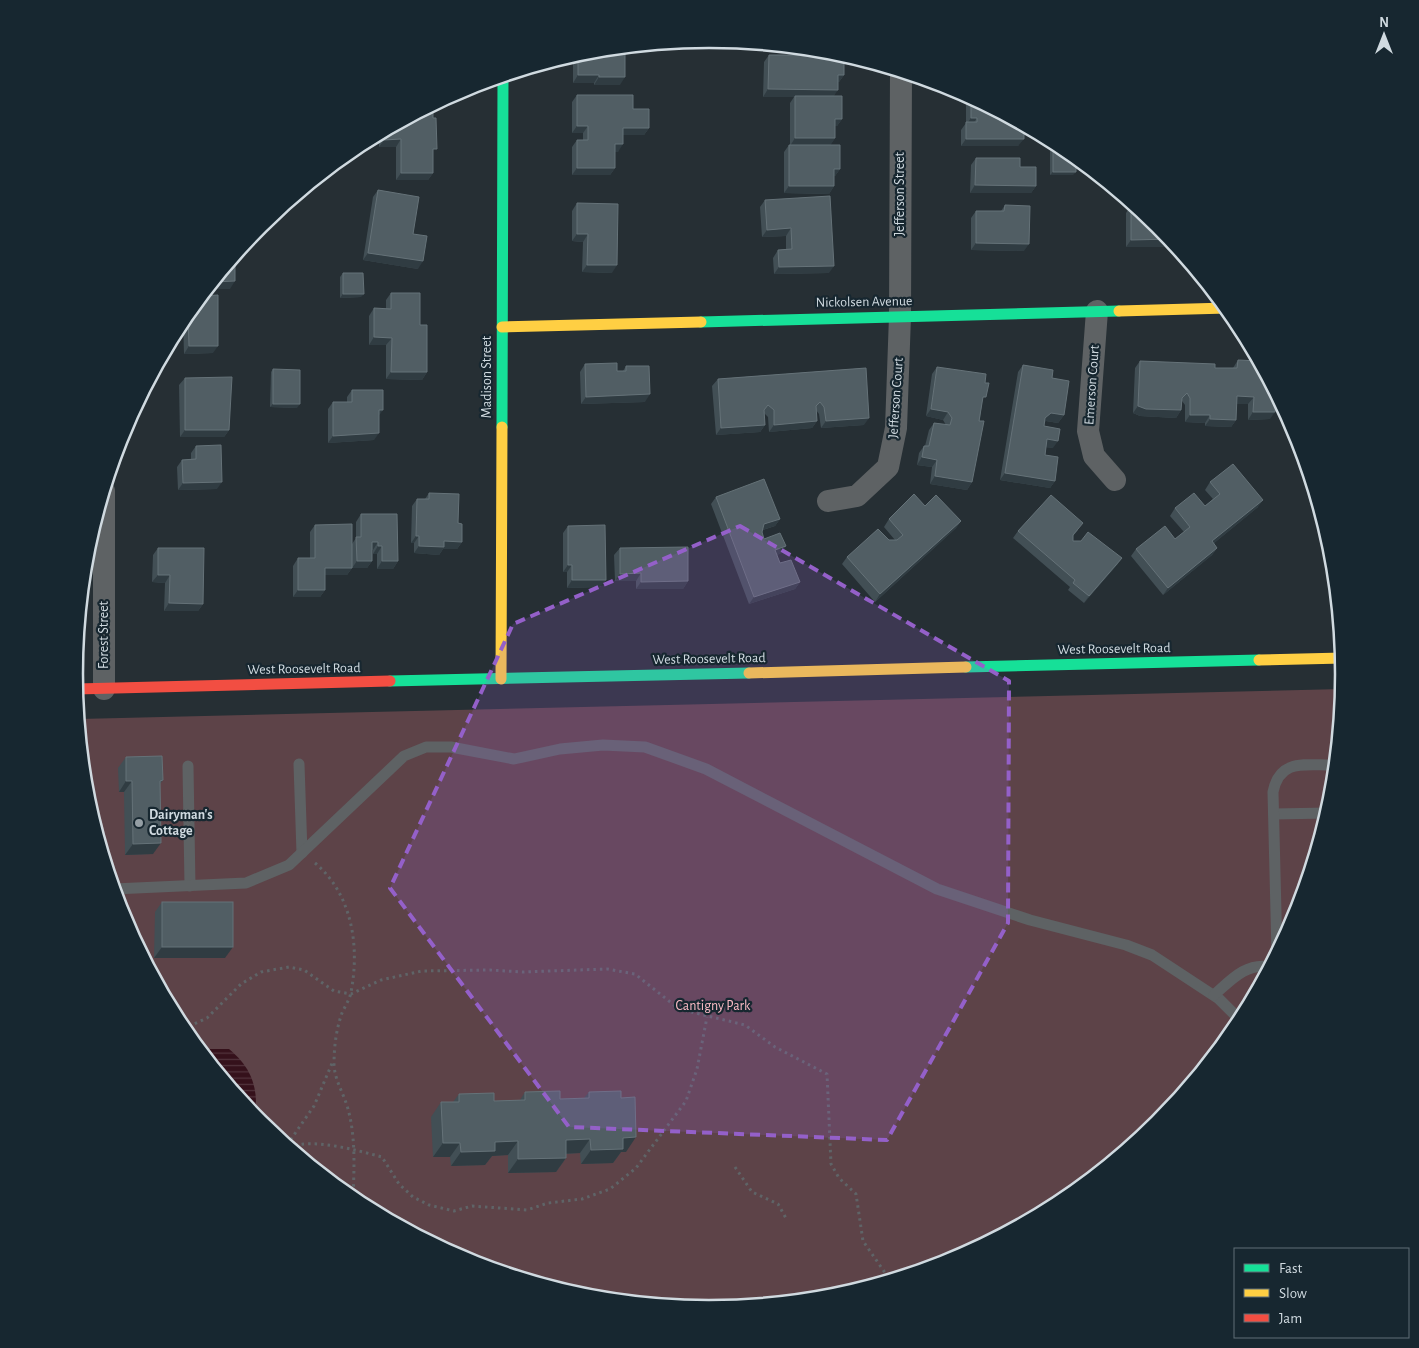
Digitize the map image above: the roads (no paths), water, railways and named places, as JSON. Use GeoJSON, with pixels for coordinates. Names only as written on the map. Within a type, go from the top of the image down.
{"type":"FeatureCollection","features":[{"type":"Feature","properties":{"kind":"street","name":"Jefferson Street"},"geometry":{"type":"LineString","coordinates":[[900,316],[901,78]]}},
{"type":"Feature","properties":{"kind":"street","name":"Madison Street"},"geometry":{"type":"LineString","coordinates":[[501,679],[503,83]]}},
{"type":"Feature","properties":{"kind":"street","name":"Nickolsen Avenue"},"geometry":{"type":"LineString","coordinates":[[502,326],[1218,308]]}},
{"type":"Feature","properties":{"kind":"street","name":"Emerson Court"},"geometry":{"type":"LineString","coordinates":[[1097,311],[1088,432],[1094,456],[1115,480]]}},
{"type":"Feature","properties":{"kind":"street","name":"Jefferson Court"},"geometry":{"type":"LineString","coordinates":[[828,501],[858,496],[888,467],[896,428],[900,316]]}},
{"type":"Feature","properties":{"kind":"street","name":"Forest Street"},"geometry":{"type":"LineString","coordinates":[[104,512],[104,689]]}},
{"type":"Feature","properties":{"kind":"street","name":"West Roosevelt Road"},"geometry":{"type":"LineString","coordinates":[[83,689],[1336,658]]}},
{"type":"Feature","properties":{"kind":"lane"},"geometry":{"type":"LineString","coordinates":[[121,889],[246,883],[289,865],[404,756],[426,747],[451,747],[514,759],[560,749],[603,744],[645,747],[706,770],[937,889],[1030,920],[1126,945],[1152,955],[1214,995],[1235,1015]]}},
{"type":"Feature","properties":{"kind":"lane"},"geometry":{"type":"LineString","coordinates":[[299,764],[302,853]]}},
{"type":"Feature","properties":{"kind":"lane"},"geometry":{"type":"LineString","coordinates":[[1276,939],[1273,792],[1276,778],[1284,770],[1295,766],[1329,765]]}},
{"type":"Feature","properties":{"kind":"lane"},"geometry":{"type":"LineString","coordinates":[[188,766],[190,886]]}},
{"type":"Feature","properties":{"kind":"lane"},"geometry":{"type":"LineString","coordinates":[[1274,814],[1320,813]]}},
{"type":"Feature","properties":{"kind":"lane"},"geometry":{"type":"LineString","coordinates":[[1214,995],[1243,971],[1253,967],[1263,967]]}},
{"type":"Feature","properties":{"kind":"place","name":"Dairyman's Cottage"},"geometry":{"type":"Point","coordinates":[139,823]}},
{"type":"Feature","properties":{"kind":"park label","name":"Cantigny Park"},"geometry":{"type":"Point","coordinates":[713,1006]}}]}
